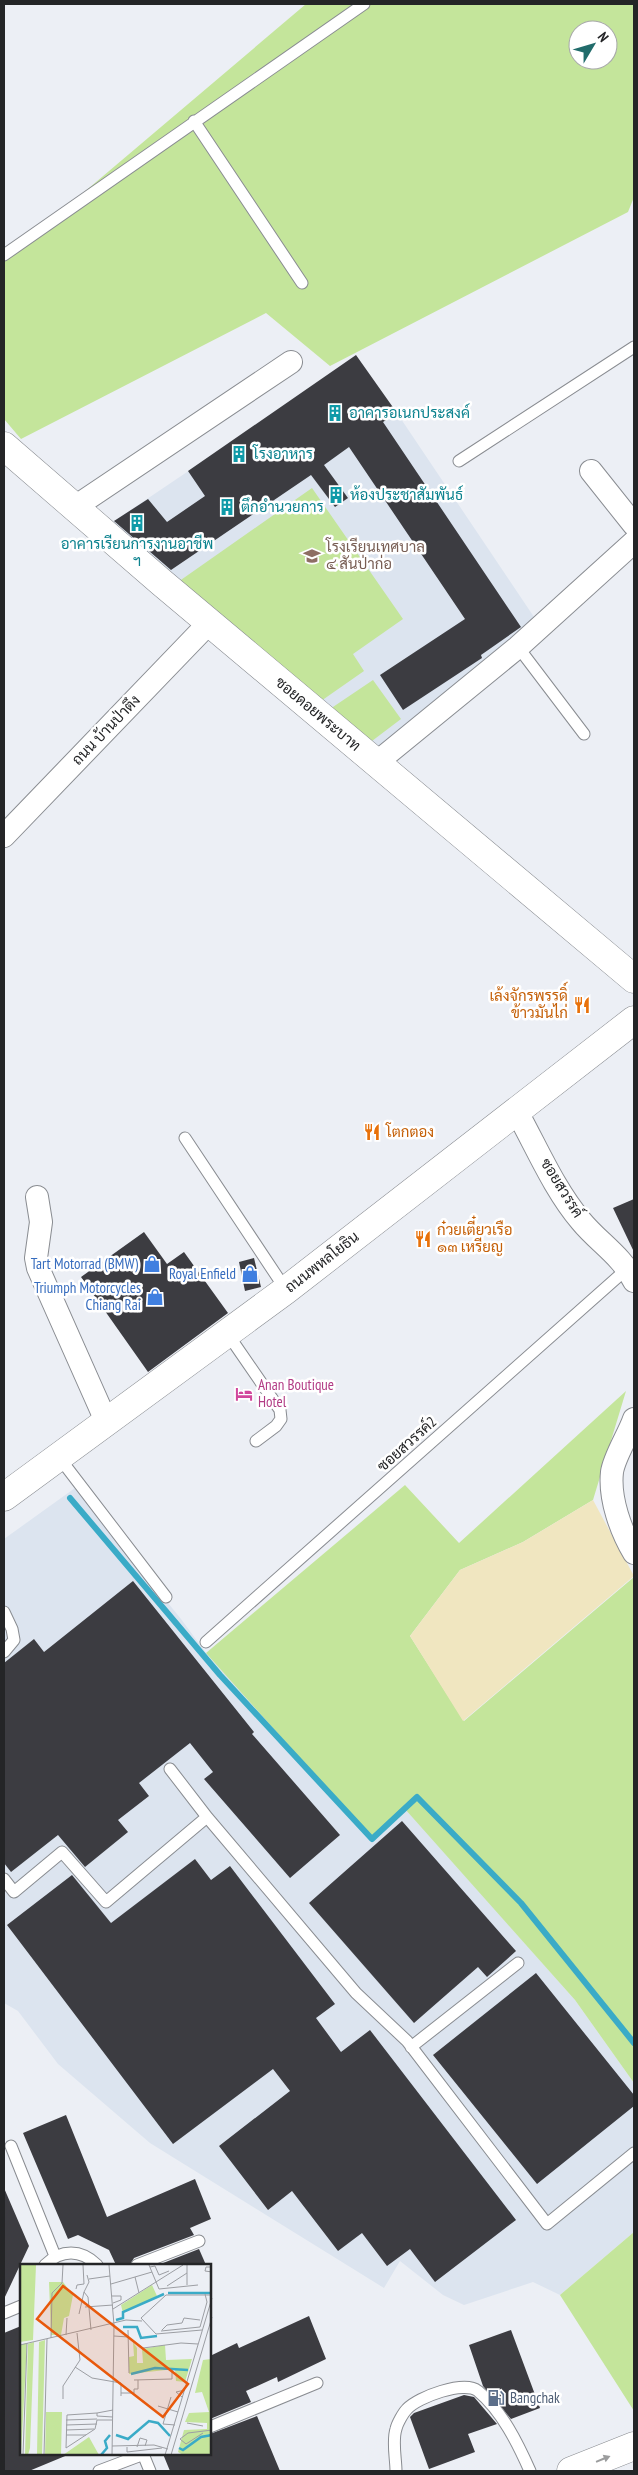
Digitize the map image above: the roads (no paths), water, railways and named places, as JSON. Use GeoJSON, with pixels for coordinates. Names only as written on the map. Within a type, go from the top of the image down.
{"type":"FeatureCollection","features":[{"type":"Feature","properties":{"kind":"main road","name":"ซอยดอยพระบาท"},"geometry":{"type":"LineString","coordinates":[[4,446],[209,623],[634,979]]}},
{"type":"Feature","properties":{"kind":"main road","name":"ถนนพหลโยธิน"},"geometry":{"type":"LineString","coordinates":[[4,1497],[286,1290],[634,1020]]}},
{"type":"Feature","properties":{"kind":"main road"},"geometry":{"type":"LineString","coordinates":[[572,2471],[634,2446]]}},
{"type":"Feature","properties":{"kind":"street"},"geometry":{"type":"LineString","coordinates":[[74,507],[291,362]]}},
{"type":"Feature","properties":{"kind":"street"},"geometry":{"type":"LineString","coordinates":[[591,471],[634,525]]}},
{"type":"Feature","properties":{"kind":"street"},"geometry":{"type":"LineString","coordinates":[[376,763],[518,648],[634,542]]}},
{"type":"Feature","properties":{"kind":"street","name":"ถนน บ้านป่าตึง"},"geometry":{"type":"LineString","coordinates":[[4,836],[209,623]]}},
{"type":"Feature","properties":{"kind":"street","name":"ซอยสวรรค์"},"geometry":{"type":"LineString","coordinates":[[517,1112],[581,1222],[632,1271]]}},
{"type":"Feature","properties":{"kind":"street"},"geometry":{"type":"LineString","coordinates":[[37,1198],[41,1222],[36,1258],[38,1268],[106,1421]]}},
{"type":"Feature","properties":{"kind":"street"},"geometry":{"type":"LineString","coordinates":[[634,1419],[612,1471],[613,1496],[625,1537],[634,1554]]}},
{"type":"Feature","properties":{"kind":"lane"},"geometry":{"type":"LineString","coordinates":[[4,255],[364,4]]}},
{"type":"Feature","properties":{"kind":"lane"},"geometry":{"type":"LineString","coordinates":[[194,121],[302,283]]}},
{"type":"Feature","properties":{"kind":"lane"},"geometry":{"type":"LineString","coordinates":[[459,461],[634,347]]}},
{"type":"Feature","properties":{"kind":"lane"},"geometry":{"type":"LineString","coordinates":[[518,648],[584,734]]}},
{"type":"Feature","properties":{"kind":"lane"},"geometry":{"type":"LineString","coordinates":[[185,1138],[286,1290]]}},
{"type":"Feature","properties":{"kind":"lane","name":"ซอยสวรรค์2"},"geometry":{"type":"LineString","coordinates":[[206,1642],[632,1271]]}},
{"type":"Feature","properties":{"kind":"lane"},"geometry":{"type":"LineString","coordinates":[[227,1333],[280,1410],[281,1419],[276,1426],[256,1441]]}},
{"type":"Feature","properties":{"kind":"lane"},"geometry":{"type":"LineString","coordinates":[[58,1456],[166,1597]]}},
{"type":"Feature","properties":{"kind":"lane"},"geometry":{"type":"LineString","coordinates":[[4,1612],[12,1629],[14,1640],[4,1652]]}},
{"type":"Feature","properties":{"kind":"lane"},"geometry":{"type":"LineString","coordinates":[[170,1769],[207,1817],[356,1993],[412,2048],[547,2224],[634,2153]]}},
{"type":"Feature","properties":{"kind":"lane"},"geometry":{"type":"LineString","coordinates":[[4,1878],[14,1892],[62,1852],[106,1902],[207,1817]]}},
{"type":"Feature","properties":{"kind":"lane"},"geometry":{"type":"LineString","coordinates":[[412,2048],[518,1963]]}},
{"type":"Feature","properties":{"kind":"lane"},"geometry":{"type":"LineString","coordinates":[[11,2146],[55,2256]]}},
{"type":"Feature","properties":{"kind":"lane"},"geometry":{"type":"LineString","coordinates":[[140,2264],[199,2241]]}},
{"type":"Feature","properties":{"kind":"lane"},"geometry":{"type":"LineString","coordinates":[[46,2264],[55,2256],[66,2253],[87,2256],[96,2264]]}},
{"type":"Feature","properties":{"kind":"lane"},"geometry":{"type":"LineString","coordinates":[[4,2313],[20,2306]]}},
{"type":"Feature","properties":{"kind":"lane"},"geometry":{"type":"LineString","coordinates":[[211,2427],[318,2383]]}},
{"type":"Feature","properties":{"kind":"lane"},"geometry":{"type":"LineString","coordinates":[[396,2471],[395,2430],[407,2409],[427,2397],[462,2386],[476,2390],[489,2403],[517,2442],[530,2471]]}},
{"type":"Feature","properties":{"kind":"lane"},"geometry":{"type":"LineString","coordinates":[[99,2471],[140,2455]]}},
{"type":"Feature","properties":{"kind":"lane"},"geometry":{"type":"LineString","coordinates":[[143,2455],[150,2471]]}},
{"type":"Feature","properties":{"kind":"waterway"},"geometry":{"type":"LineString","coordinates":[[70,1498],[220,1675],[372,1839],[417,1797],[521,1903],[634,2043]]}},
{"type":"Feature","properties":{"kind":"place","name":"อาคารอเนกประสงค์"},"geometry":{"type":"Point","coordinates":[335,413]}},
{"type":"Feature","properties":{"kind":"place","name":"โรงอาหาร"},"geometry":{"type":"Point","coordinates":[239,454]}},
{"type":"Feature","properties":{"kind":"place","name":"ห้องประชาสัมพันธ์"},"geometry":{"type":"Point","coordinates":[336,495]}},
{"type":"Feature","properties":{"kind":"place","name":"ตึกอำนวยการ"},"geometry":{"type":"Point","coordinates":[227,507]}},
{"type":"Feature","properties":{"kind":"place","name":"อาคารเรียนการงานอาชีพ ฯ"},"geometry":{"type":"Point","coordinates":[137,523]}},
{"type":"Feature","properties":{"kind":"place","name":"โรงเรียนเทศบาล ๔ สันป่าก่อ"},"geometry":{"type":"Point","coordinates":[312,556]}},
{"type":"Feature","properties":{"kind":"place","name":"เล้งจักรพรรดิ์ ข้าวมันไก่"},"geometry":{"type":"Point","coordinates":[582,1005]}},
{"type":"Feature","properties":{"kind":"place","name":"โตกตอง"},"geometry":{"type":"Point","coordinates":[372,1132]}},
{"type":"Feature","properties":{"kind":"place","name":"ก๋วยเตี๋ยวเรือ ๑๓ เหรียญ"},"geometry":{"type":"Point","coordinates":[423,1239]}},
{"type":"Feature","properties":{"kind":"place","name":"Tart Motorrad (BMW)"},"geometry":{"type":"Point","coordinates":[152,1264]}},
{"type":"Feature","properties":{"kind":"place","name":"Royal Enfield"},"geometry":{"type":"Point","coordinates":[250,1274]}},
{"type":"Feature","properties":{"kind":"place","name":"Triumph Motorcycles Chiang Rai"},"geometry":{"type":"Point","coordinates":[155,1297]}},
{"type":"Feature","properties":{"kind":"place","name":"Anan Boutique Hotel"},"geometry":{"type":"Point","coordinates":[244,1394]}},
{"type":"Feature","properties":{"kind":"place","name":"Bangchak"},"geometry":{"type":"Point","coordinates":[496,2398]}}]}
